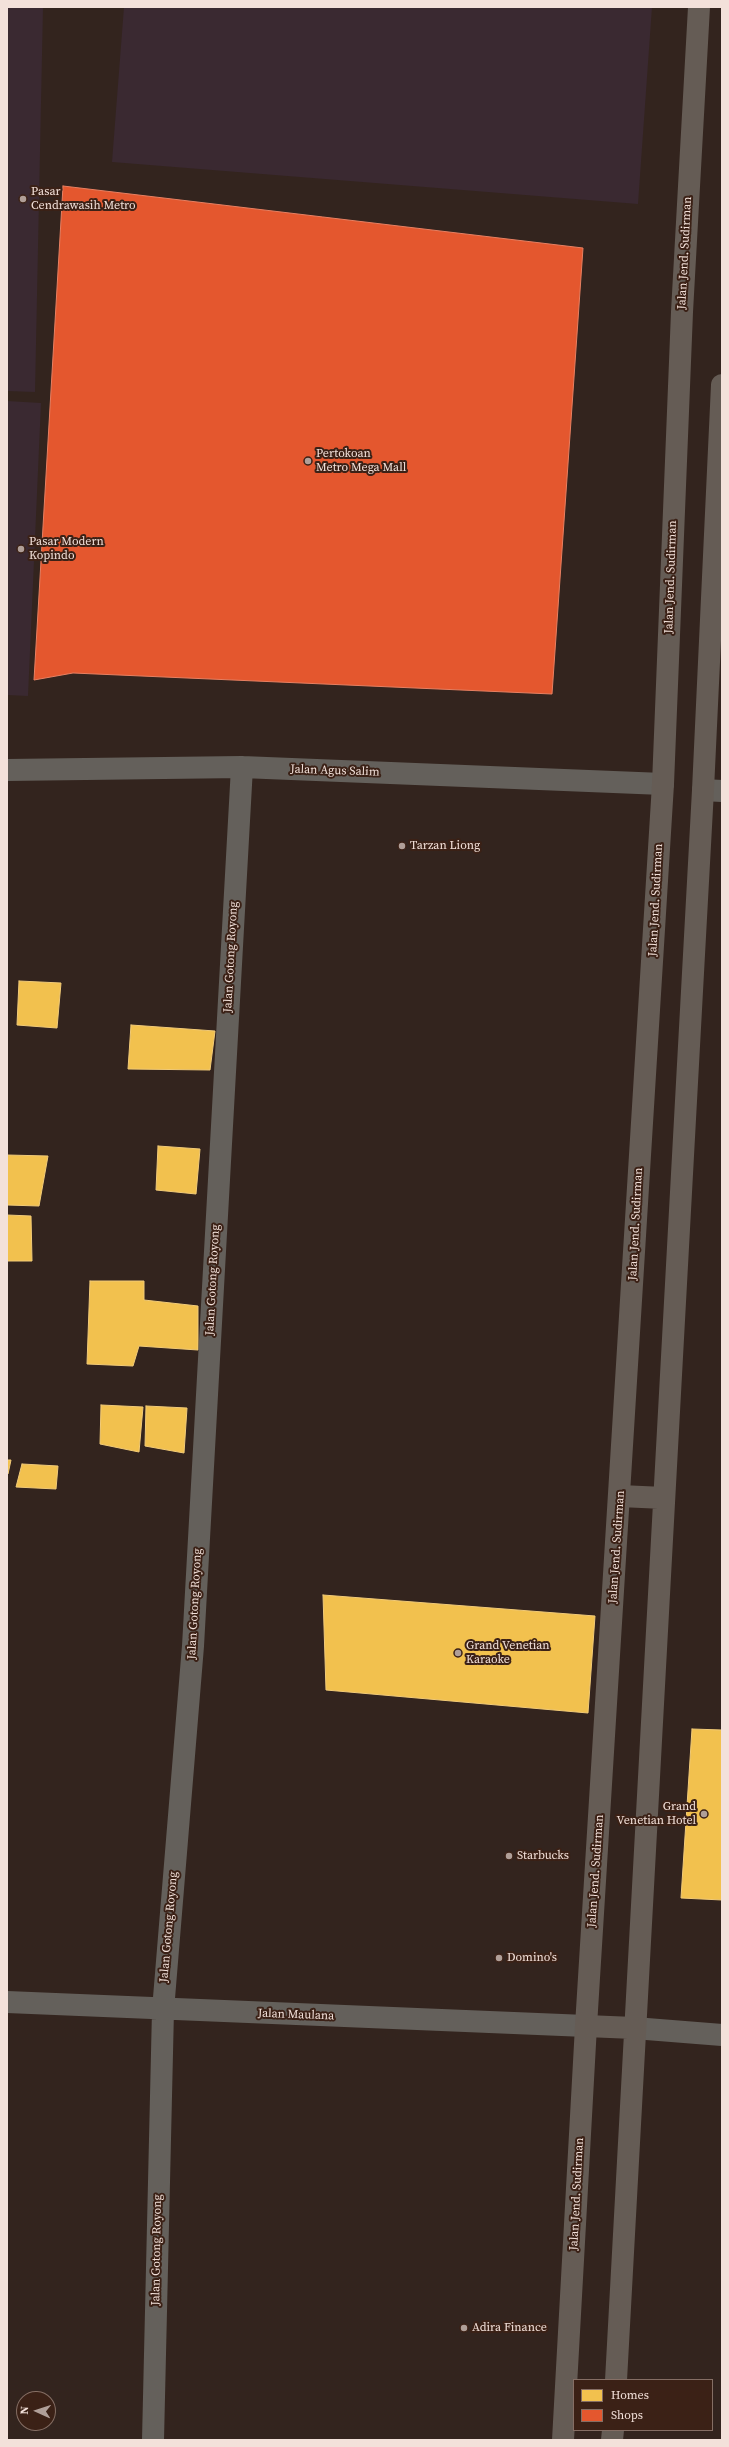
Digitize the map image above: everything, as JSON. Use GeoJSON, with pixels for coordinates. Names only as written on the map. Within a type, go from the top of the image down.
{"type":"FeatureCollection","features":[{"type":"Feature","properties":{"kind":"highway","name":"Jalan Jend. Sudirman"},"geometry":{"type":"LineString","coordinates":[[563,2440],[586,2026],[663,784],[682,312],[699,7]]}},
{"type":"Feature","properties":{"kind":"highway"},"geometry":{"type":"LineString","coordinates":[[616,2379],[664,1498],[713,791],[722,385]]}},
{"type":"Feature","properties":{"kind":"highway"},"geometry":{"type":"LineString","coordinates":[[620,1496],[664,1498]]}},
{"type":"Feature","properties":{"kind":"highway"},"geometry":{"type":"LineString","coordinates":[[586,2026],[634,2028]]}},
{"type":"Feature","properties":{"kind":"street","name":"Jalan Agus Salim"},"geometry":{"type":"LineString","coordinates":[[7,770],[242,767],[663,784]]}},
{"type":"Feature","properties":{"kind":"street","name":"Jalan Gotong Royong"},"geometry":{"type":"LineString","coordinates":[[153,2440],[163,2010],[193,1646],[242,767]]}},
{"type":"Feature","properties":{"kind":"street","name":"Jalan Maulana"},"geometry":{"type":"LineString","coordinates":[[7,2002],[163,2010],[586,2026]]}},
{"type":"Feature","properties":{"kind":"street"},"geometry":{"type":"LineString","coordinates":[[634,2028],[722,2035]]}},
{"type":"Feature","properties":{"kind":"shaded area","name":"Pasar Cendrawasih Metro"},"geometry":{"type":"Polygon","coordinates":[[[7,7],[43,7],[35,392],[7,391],[7,7]]]}},
{"type":"Feature","properties":{"kind":"shaded area"},"geometry":{"type":"Polygon","coordinates":[[[124,7],[652,7],[638,204],[112,162],[124,7]]]}},
{"type":"Feature","properties":{"kind":"shaded area","name":"Pasar Modern Kopindo"},"geometry":{"type":"Polygon","coordinates":[[[7,401],[41,403],[28,696],[7,695],[7,401]]]}},
{"type":"Feature","properties":{"kind":"building: Homes"},"geometry":{"type":"Polygon","coordinates":[[[19,981],[61,983],[57,1028],[17,1025],[19,981]]]}},
{"type":"Feature","properties":{"kind":"building: Homes"},"geometry":{"type":"Polygon","coordinates":[[[131,1025],[215,1031],[210,1070],[128,1069],[131,1025]]]}},
{"type":"Feature","properties":{"kind":"building: Homes"},"geometry":{"type":"Polygon","coordinates":[[[158,1146],[200,1149],[196,1194],[156,1190],[158,1146]]]}},
{"type":"Feature","properties":{"kind":"building: Homes"},"geometry":{"type":"Polygon","coordinates":[[[7,1155],[48,1156],[39,1206],[7,1205],[7,1155]]]}},
{"type":"Feature","properties":{"kind":"building: Homes"},"geometry":{"type":"Polygon","coordinates":[[[7,1215],[31,1216],[32,1261],[7,1261],[7,1215]]]}},
{"type":"Feature","properties":{"kind":"building: Homes"},"geometry":{"type":"Polygon","coordinates":[[[90,1281],[144,1281],[144,1300],[198,1306],[198,1350],[139,1346],[133,1366],[87,1364],[90,1281]]]}},
{"type":"Feature","properties":{"kind":"building: Homes"},"geometry":{"type":"Polygon","coordinates":[[[101,1405],[143,1407],[139,1452],[100,1444],[101,1405]]]}},
{"type":"Feature","properties":{"kind":"building: Homes"},"geometry":{"type":"Polygon","coordinates":[[[146,1406],[187,1408],[184,1453],[145,1446],[146,1406]]]}},
{"type":"Feature","properties":{"kind":"building: Homes"},"geometry":{"type":"Polygon","coordinates":[[[7,1460],[11,1460],[8,1474],[7,1474],[7,1460]]]}},
{"type":"Feature","properties":{"kind":"building: Homes"},"geometry":{"type":"Polygon","coordinates":[[[22,1464],[58,1466],[56,1489],[16,1487],[22,1464]]]}},
{"type":"Feature","properties":{"kind":"building: Homes","name":"Grand Venetian Karaoke"},"geometry":{"type":"Polygon","coordinates":[[[323,1595],[595,1616],[588,1713],[326,1690],[323,1595]]]}},
{"type":"Feature","properties":{"kind":"building: Homes","name":"Grand Venetian Hotel"},"geometry":{"type":"Polygon","coordinates":[[[692,1729],[722,1730],[722,1900],[681,1898],[692,1729]]]}},
{"type":"Feature","properties":{"kind":"building: Shops","name":"Pertokoan Metro Mega Mall"},"geometry":{"type":"Polygon","coordinates":[[[63,186],[583,248],[552,694],[73,673],[34,680],[63,186]]]}},
{"type":"Feature","properties":{"kind":"place","name":"Pasar Cendrawasih Metro"},"geometry":{"type":"Point","coordinates":[23,199]}},
{"type":"Feature","properties":{"kind":"place","name":"Pertokoan Metro Mega Mall"},"geometry":{"type":"Point","coordinates":[308,461]}},
{"type":"Feature","properties":{"kind":"place","name":"Pasar Modern Kopindo"},"geometry":{"type":"Point","coordinates":[21,549]}},
{"type":"Feature","properties":{"kind":"place","name":"Tarzan Liong"},"geometry":{"type":"Point","coordinates":[402,846]}},
{"type":"Feature","properties":{"kind":"place","name":"Grand Venetian Karaoke"},"geometry":{"type":"Point","coordinates":[458,1653]}},
{"type":"Feature","properties":{"kind":"place","name":"Grand Venetian Hotel"},"geometry":{"type":"Point","coordinates":[704,1814]}},
{"type":"Feature","properties":{"kind":"place","name":"Starbucks"},"geometry":{"type":"Point","coordinates":[509,1856]}},
{"type":"Feature","properties":{"kind":"place","name":"Domino's"},"geometry":{"type":"Point","coordinates":[499,1958]}},
{"type":"Feature","properties":{"kind":"place","name":"Adira Finance"},"geometry":{"type":"Point","coordinates":[464,2328]}}]}
